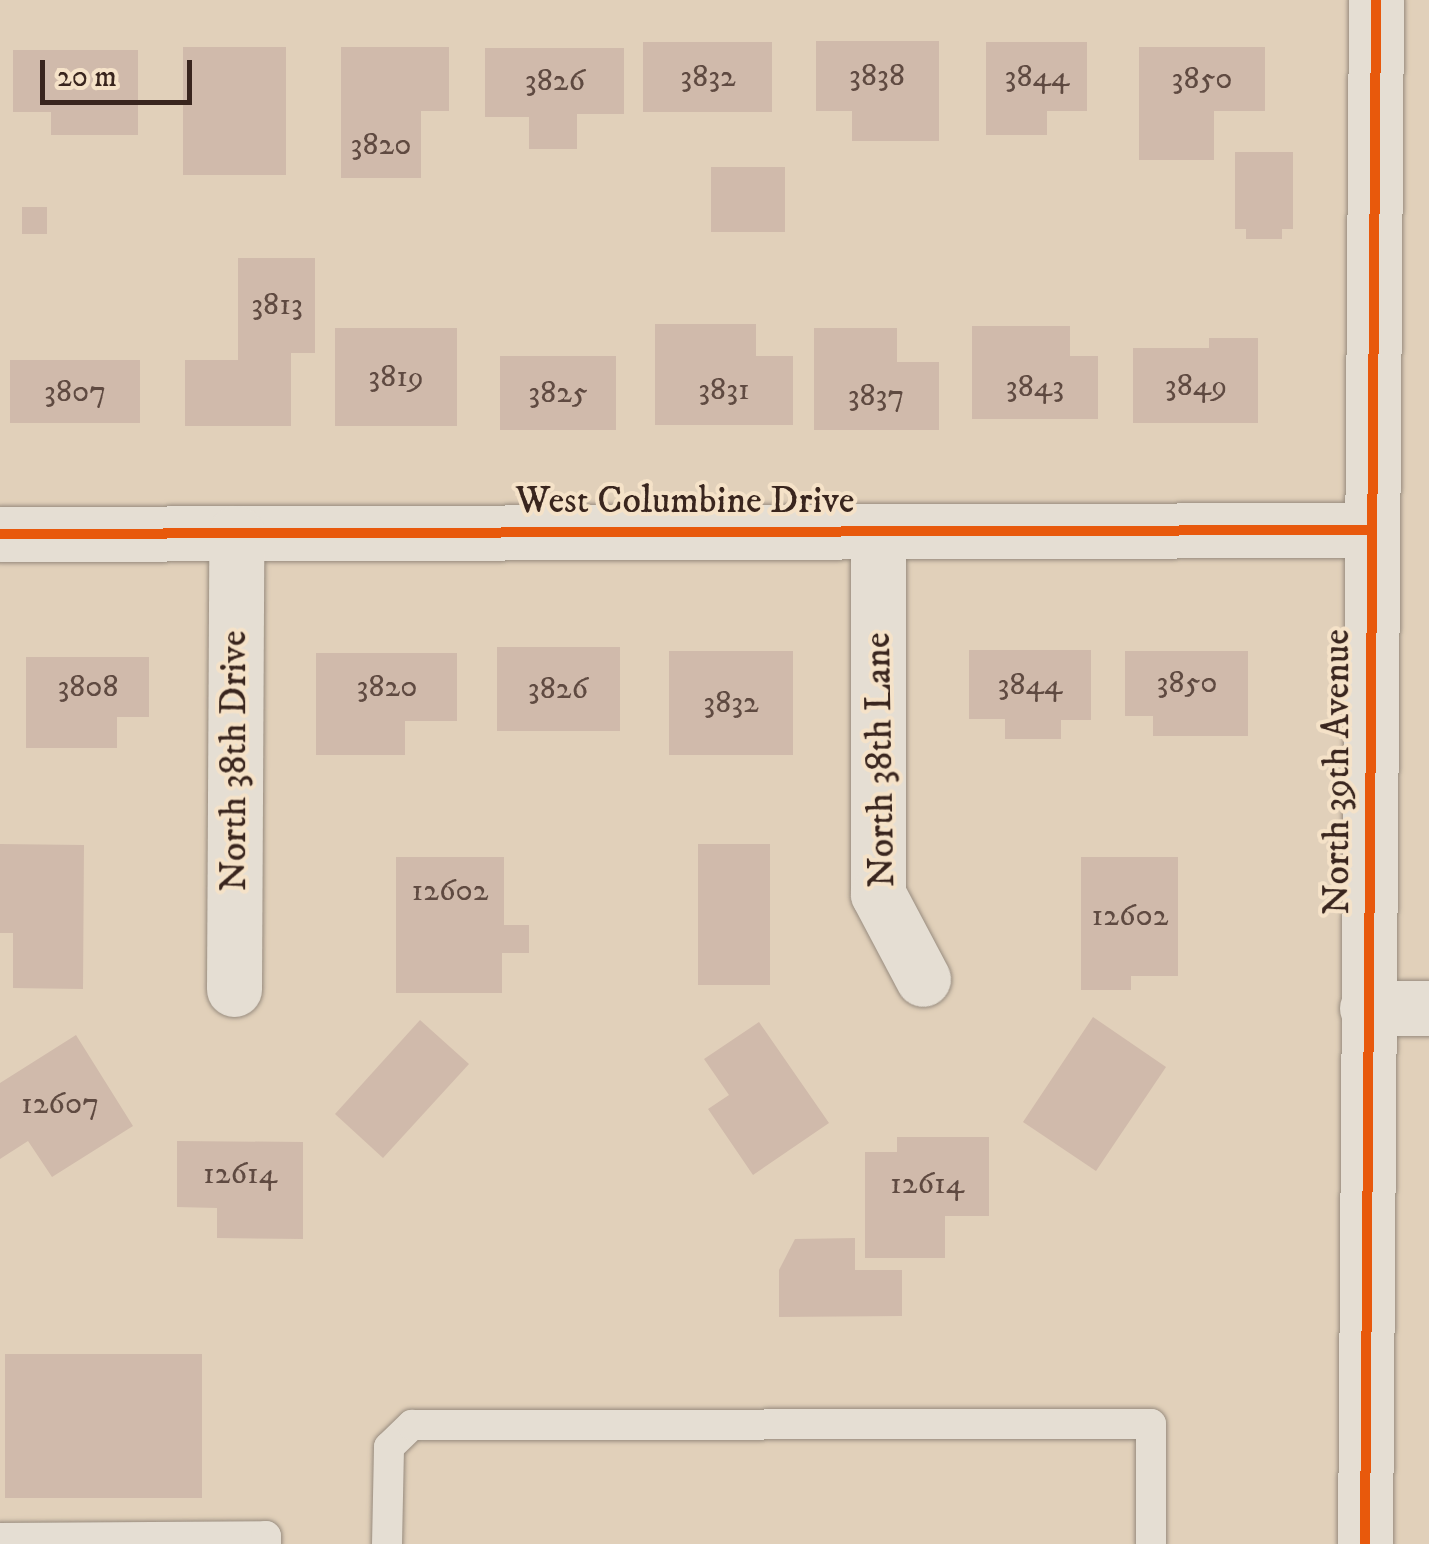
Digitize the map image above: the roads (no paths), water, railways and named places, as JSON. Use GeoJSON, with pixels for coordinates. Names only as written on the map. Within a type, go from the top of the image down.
{"type":"FeatureCollection","features":[{"type":"Feature","properties":{"kind":"street","name":"North 39th Avenue"},"geometry":{"type":"LineString","coordinates":[[1365,1544],[1369,530],[1376,0]]}},
{"type":"Feature","properties":{"kind":"street","name":"West Columbine Drive"},"geometry":{"type":"LineString","coordinates":[[0,534],[1369,530]]}},
{"type":"Feature","properties":{"kind":"street","name":"North 38th Lane"},"geometry":{"type":"LineString","coordinates":[[878,531],[878,894],[923,978]]}},
{"type":"Feature","properties":{"kind":"street","name":"North 38th Drive"},"geometry":{"type":"LineString","coordinates":[[234,989],[236,533]]}},
{"type":"Feature","properties":{"kind":"street"},"geometry":{"type":"LineString","coordinates":[[1367,1008],[1429,1008]]}},
{"type":"Feature","properties":{"kind":"lane"},"geometry":{"type":"LineString","coordinates":[[387,1544],[389,1447],[412,1425],[1151,1424],[1151,1544]]}},
{"type":"Feature","properties":{"kind":"lane"},"geometry":{"type":"LineString","coordinates":[[0,1538],[266,1536],[266,1544]]}}]}
